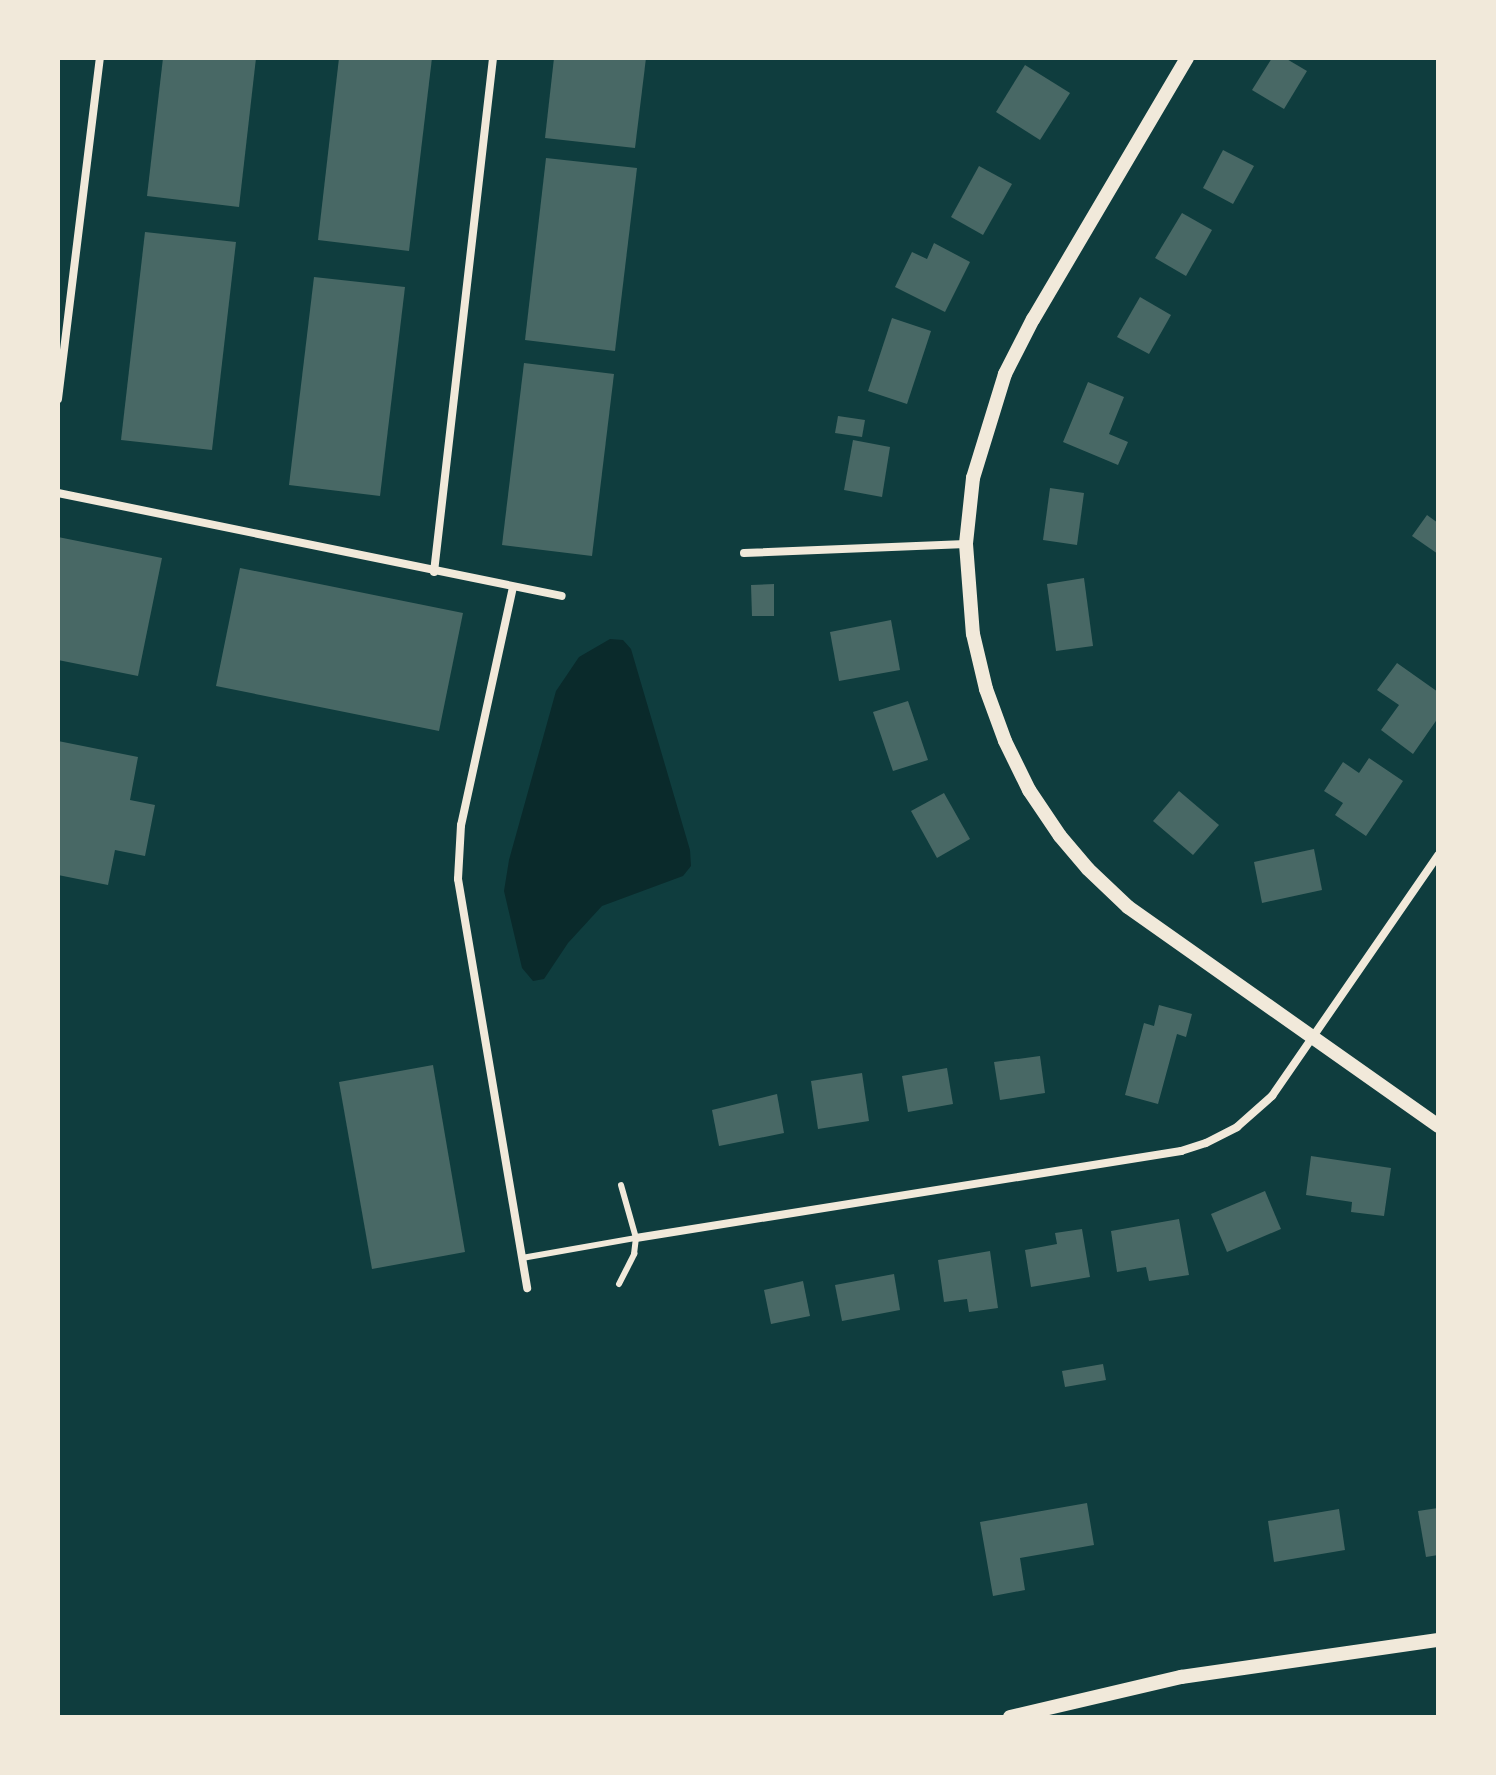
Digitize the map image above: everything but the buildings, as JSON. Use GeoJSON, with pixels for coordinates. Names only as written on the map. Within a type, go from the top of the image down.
{"type":"FeatureCollection","features":[{"type":"Feature","properties":{"kind":"street"},"geometry":{"type":"LineString","coordinates":[[58,399],[100,58]]}},
{"type":"Feature","properties":{"kind":"street"},"geometry":{"type":"LineString","coordinates":[[434,572],[493,58]]}},
{"type":"Feature","properties":{"kind":"street"},"geometry":{"type":"LineString","coordinates":[[1187,58],[1033,319],[1005,374],[988,419],[973,478],[966,544],[973,634],[986,689],[1023,777],[1060,836],[1128,907],[1438,1126]]}},
{"type":"Feature","properties":{"kind":"street"},"geometry":{"type":"LineString","coordinates":[[58,493],[562,596]]}},
{"type":"Feature","properties":{"kind":"street"},"geometry":{"type":"LineString","coordinates":[[744,553],[966,544]]}},
{"type":"Feature","properties":{"kind":"street"},"geometry":{"type":"LineString","coordinates":[[513,587],[461,825],[458,879],[527,1288]]}},
{"type":"Feature","properties":{"kind":"street"},"geometry":{"type":"LineString","coordinates":[[636,1238],[1181,1151],[1216,1138],[1258,1110],[1438,855]]}},
{"type":"Feature","properties":{"kind":"street"},"geometry":{"type":"LineString","coordinates":[[1010,1717],[1123,1688],[1181,1677],[1438,1640]]}},
{"type":"Feature","properties":{"kind":"lane"},"geometry":{"type":"LineString","coordinates":[[619,1284],[634,1254],[636,1238],[621,1185]]}},
{"type":"Feature","properties":{"kind":"lane"},"geometry":{"type":"LineString","coordinates":[[522,1258],[636,1238]]}},
{"type":"Feature","properties":{"kind":"water"},"geometry":{"type":"Polygon","coordinates":[[[610,639],[623,640],[631,649],[690,850],[691,866],[683,876],[602,906],[568,943],[544,979],[533,981],[522,968],[504,891],[509,860],[556,691],[579,657],[610,639]]]}}]}
